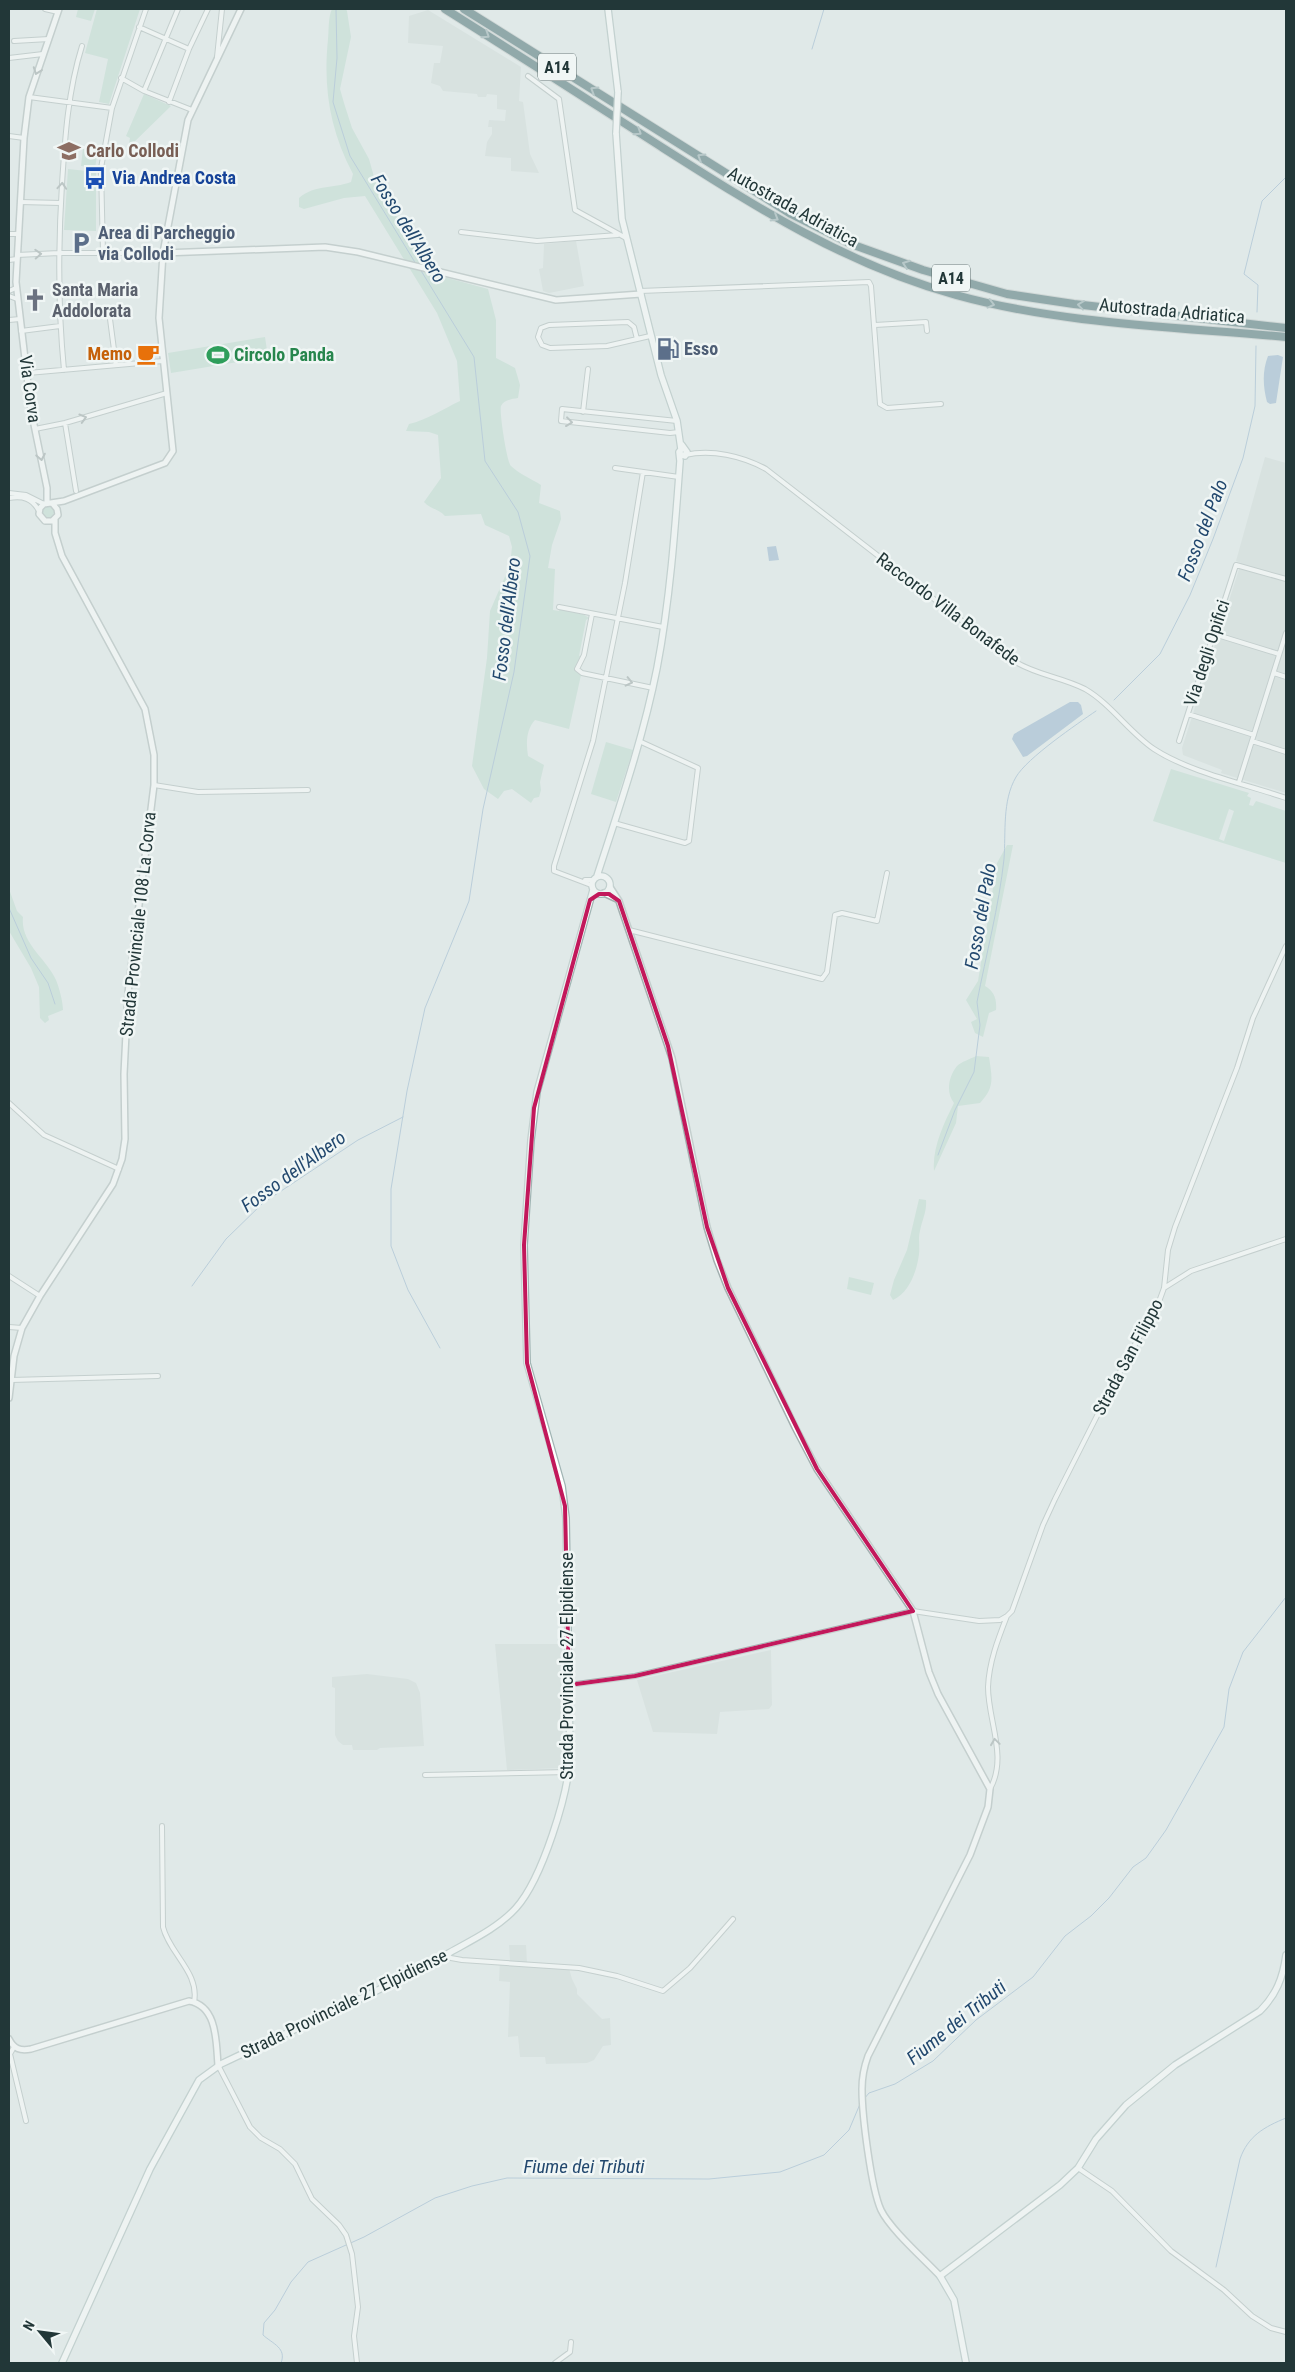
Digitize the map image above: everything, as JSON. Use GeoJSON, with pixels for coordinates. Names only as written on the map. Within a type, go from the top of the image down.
{"type":"FeatureCollection","features":[{"type":"Feature","properties":{"kind":"highway","name":"Autostrada Adriatica"},"geometry":{"type":"LineString","coordinates":[[445,9],[757,207],[816,241],[879,270],[956,295],[1028,311],[1286,337]]}},
{"type":"Feature","properties":{"kind":"highway","name":"Autostrada Adriatica"},"geometry":{"type":"LineString","coordinates":[[464,9],[791,214],[851,244],[922,270],[1007,294],[1074,304],[1286,328]]}},
{"type":"Feature","properties":{"kind":"main road","name":"Strada Provinciale 27 Elpidiense"},"geometry":{"type":"LineString","coordinates":[[62,2363],[150,2169],[199,2080],[218,2065],[388,1985],[446,1954],[501,1921],[516,1908],[528,1891],[561,1810],[570,1772],[569,1590],[565,1506],[562,1486],[527,1363],[524,1245],[536,1100],[594,883],[639,741],[652,688],[673,558],[682,451],[677,421],[661,375],[640,292],[622,236],[616,133],[618,92],[608,9]]}},
{"type":"Feature","properties":{"kind":"main road","name":"Strada Provinciale 27 Elpidiense"},"geometry":{"type":"LineString","coordinates":[[604,856],[604,871],[610,887]]}},
{"type":"Feature","properties":{"kind":"main road"},"geometry":{"type":"LineString","coordinates":[[602,894],[594,883],[607,878]]}},
{"type":"Feature","properties":{"kind":"main road"},"geometry":{"type":"LineString","coordinates":[[590,900],[602,894],[610,887]]}},
{"type":"Feature","properties":{"kind":"main road"},"geometry":{"type":"LineString","coordinates":[[966,2363],[956,2306],[949,2288],[940,2276],[1060,2184],[1078,2168],[1096,2139],[1132,2099],[1175,2065],[1260,2011],[1271,2000],[1277,1988],[1284,1972],[1286,1955]]}},
{"type":"Feature","properties":{"kind":"street"},"geometry":{"type":"LineString","coordinates":[[45,9],[59,10]]}},
{"type":"Feature","properties":{"kind":"street"},"geometry":{"type":"LineString","coordinates":[[103,252],[101,168],[112,108],[146,9]]}},
{"type":"Feature","properties":{"kind":"street"},"geometry":{"type":"LineString","coordinates":[[144,91],[178,9]]}},
{"type":"Feature","properties":{"kind":"street"},"geometry":{"type":"LineString","coordinates":[[169,102],[208,9]]}},
{"type":"Feature","properties":{"kind":"street"},"geometry":{"type":"LineString","coordinates":[[218,57],[222,9]]}},
{"type":"Feature","properties":{"kind":"street"},"geometry":{"type":"LineString","coordinates":[[39,511],[47,503],[64,501],[165,463],[172,456],[174,445],[159,314],[164,253],[185,130],[192,110],[241,9]]}},
{"type":"Feature","properties":{"kind":"street","name":"Via Corva"},"geometry":{"type":"LineString","coordinates":[[47,503],[47,488],[35,429],[17,299],[17,234],[29,97],[59,10]]}},
{"type":"Feature","properties":{"kind":"street"},"geometry":{"type":"LineString","coordinates":[[139,27],[190,49]]}},
{"type":"Feature","properties":{"kind":"street"},"geometry":{"type":"LineString","coordinates":[[14,42],[50,39]]}},
{"type":"Feature","properties":{"kind":"street"},"geometry":{"type":"LineString","coordinates":[[64,370],[60,326],[58,253],[68,102],[72,78],[82,46]]}},
{"type":"Feature","properties":{"kind":"street"},"geometry":{"type":"LineString","coordinates":[[9,58],[43,54]]}},
{"type":"Feature","properties":{"kind":"street"},"geometry":{"type":"LineString","coordinates":[[528,76],[559,99],[575,210],[622,236]]}},
{"type":"Feature","properties":{"kind":"street"},"geometry":{"type":"LineString","coordinates":[[121,78],[144,91],[192,110]]}},
{"type":"Feature","properties":{"kind":"street"},"geometry":{"type":"LineString","coordinates":[[29,97],[112,108]]}},
{"type":"Feature","properties":{"kind":"street"},"geometry":{"type":"LineString","coordinates":[[9,136],[24,138]]}},
{"type":"Feature","properties":{"kind":"street"},"geometry":{"type":"LineString","coordinates":[[20,202],[61,203]]}},
{"type":"Feature","properties":{"kind":"street"},"geometry":{"type":"LineString","coordinates":[[461,232],[536,241],[622,236]]}},
{"type":"Feature","properties":{"kind":"street"},"geometry":{"type":"LineString","coordinates":[[9,234],[17,234]]}},
{"type":"Feature","properties":{"kind":"street"},"geometry":{"type":"LineString","coordinates":[[9,260],[17,257],[58,253],[164,253],[325,247],[358,252],[556,300],[640,292],[867,282],[871,286],[882,406],[941,404]]}},
{"type":"Feature","properties":{"kind":"street"},"geometry":{"type":"LineString","coordinates":[[9,290],[16,288]]}},
{"type":"Feature","properties":{"kind":"street"},"geometry":{"type":"LineString","coordinates":[[9,296],[17,299]]}},
{"type":"Feature","properties":{"kind":"street"},"geometry":{"type":"LineString","coordinates":[[9,320],[20,319]]}},
{"type":"Feature","properties":{"kind":"street"},"geometry":{"type":"LineString","coordinates":[[110,319],[116,365]]}},
{"type":"Feature","properties":{"kind":"street"},"geometry":{"type":"LineString","coordinates":[[637,339],[634,327],[628,322],[549,324],[541,328],[538,337],[542,345],[550,348],[607,346],[650,336]]}},
{"type":"Feature","properties":{"kind":"street"},"geometry":{"type":"LineString","coordinates":[[875,325],[926,322],[926,331]]}},
{"type":"Feature","properties":{"kind":"street"},"geometry":{"type":"LineString","coordinates":[[21,331],[60,326]]}},
{"type":"Feature","properties":{"kind":"street"},"geometry":{"type":"LineString","coordinates":[[28,373],[163,361]]}},
{"type":"Feature","properties":{"kind":"street"},"geometry":{"type":"LineString","coordinates":[[583,412],[588,369]]}},
{"type":"Feature","properties":{"kind":"street"},"geometry":{"type":"LineString","coordinates":[[35,429],[65,423],[167,393]]}},
{"type":"Feature","properties":{"kind":"street"},"geometry":{"type":"LineString","coordinates":[[677,421],[562,409],[561,421],[670,433],[679,432]]}},
{"type":"Feature","properties":{"kind":"street"},"geometry":{"type":"LineString","coordinates":[[618,428],[619,416]]}},
{"type":"Feature","properties":{"kind":"street"},"geometry":{"type":"LineString","coordinates":[[65,423],[76,491]]}},
{"type":"Feature","properties":{"kind":"street","name":"Raccordo Villa Bonafede"},"geometry":{"type":"LineString","coordinates":[[682,451],[746,459],[766,469],[1013,661],[1024,667],[1072,683],[1086,690],[1152,747],[1172,759],[1286,798]]}},
{"type":"Feature","properties":{"kind":"street"},"geometry":{"type":"LineString","coordinates":[[615,468],[679,477]]}},
{"type":"Feature","properties":{"kind":"street"},"geometry":{"type":"LineString","coordinates":[[594,883],[560,874],[554,869],[594,741],[618,619],[643,472]]}},
{"type":"Feature","properties":{"kind":"street"},"geometry":{"type":"LineString","coordinates":[[9,493],[26,495],[58,509]]}},
{"type":"Feature","properties":{"kind":"street"},"geometry":{"type":"LineString","coordinates":[[9,498],[27,498],[32,501],[39,511],[40,517],[48,522],[54,520],[58,515],[58,509],[64,501]]}},
{"type":"Feature","properties":{"kind":"street","name":"Strada Provinciale 108 La Corva"},"geometry":{"type":"LineString","coordinates":[[9,1398],[17,1342],[22,1328],[40,1296],[113,1184],[120,1169],[125,1139],[124,1074],[128,993],[154,785],[154,755],[145,709],[71,575],[62,556],[55,532],[54,520]]}},
{"type":"Feature","properties":{"kind":"street","name":"Strada Provinciale 108 La Corva"},"geometry":{"type":"LineString","coordinates":[[48,522],[55,532]]}},
{"type":"Feature","properties":{"kind":"street","name":"Via degli Opifici"},"geometry":{"type":"LineString","coordinates":[[1179,741],[1236,565],[1286,579]]}},
{"type":"Feature","properties":{"kind":"street"},"geometry":{"type":"LineString","coordinates":[[559,607],[663,627]]}},
{"type":"Feature","properties":{"kind":"street"},"geometry":{"type":"LineString","coordinates":[[592,614],[584,655],[577,669],[582,672],[652,688]]}},
{"type":"Feature","properties":{"kind":"street"},"geometry":{"type":"LineString","coordinates":[[1239,782],[1286,632]]}},
{"type":"Feature","properties":{"kind":"street"},"geometry":{"type":"LineString","coordinates":[[1214,634],[1280,654]]}},
{"type":"Feature","properties":{"kind":"street"},"geometry":{"type":"LineString","coordinates":[[1274,673],[1286,677]]}},
{"type":"Feature","properties":{"kind":"street"},"geometry":{"type":"LineString","coordinates":[[1188,714],[1254,735]]}},
{"type":"Feature","properties":{"kind":"street"},"geometry":{"type":"LineString","coordinates":[[614,823],[685,843],[689,841],[698,768],[639,741]]}},
{"type":"Feature","properties":{"kind":"street"},"geometry":{"type":"LineString","coordinates":[[1252,741],[1286,752]]}},
{"type":"Feature","properties":{"kind":"street"},"geometry":{"type":"LineString","coordinates":[[154,785],[198,792],[308,790]]}},
{"type":"Feature","properties":{"kind":"street"},"geometry":{"type":"LineString","coordinates":[[629,930],[822,979],[827,972],[834,917],[840,913],[877,921],[887,873]]}},
{"type":"Feature","properties":{"kind":"street"},"geometry":{"type":"LineString","coordinates":[[610,887],[619,901],[672,1058],[707,1227],[722,1274],[795,1427],[817,1468],[913,1611],[929,1672],[938,1694],[990,1789],[988,1807],[970,1855],[868,2056],[863,2072],[862,2090],[873,2183],[881,2210],[893,2226],[940,2276]]}},
{"type":"Feature","properties":{"kind":"street"},"geometry":{"type":"LineString","coordinates":[[602,894],[619,901]]}},
{"type":"Feature","properties":{"kind":"street","name":"Strada San Filippo"},"geometry":{"type":"LineString","coordinates":[[990,1789],[997,1773],[998,1758],[988,1684],[994,1653],[1007,1616],[1012,1611],[1043,1525],[1055,1499],[1110,1390],[1151,1317],[1164,1288],[1165,1268],[1174,1227],[1237,1068],[1253,1018],[1286,946]]}},
{"type":"Feature","properties":{"kind":"street"},"geometry":{"type":"LineString","coordinates":[[9,1103],[44,1135],[104,1164],[120,1169]]}},
{"type":"Feature","properties":{"kind":"street"},"geometry":{"type":"LineString","coordinates":[[1164,1288],[1190,1271],[1286,1239]]}},
{"type":"Feature","properties":{"kind":"street"},"geometry":{"type":"LineString","coordinates":[[9,1276],[40,1296]]}},
{"type":"Feature","properties":{"kind":"street"},"geometry":{"type":"LineString","coordinates":[[9,1327],[22,1328]]}},
{"type":"Feature","properties":{"kind":"street"},"geometry":{"type":"LineString","coordinates":[[11,1380],[158,1376]]}},
{"type":"Feature","properties":{"kind":"street"},"geometry":{"type":"LineString","coordinates":[[569,1685],[635,1676],[913,1611],[979,1621],[1000,1620],[1007,1616]]}},
{"type":"Feature","properties":{"kind":"street"},"geometry":{"type":"LineString","coordinates":[[425,1775],[570,1772]]}},
{"type":"Feature","properties":{"kind":"street"},"geometry":{"type":"LineString","coordinates":[[162,1826],[163,1927],[169,1941],[190,1975],[196,1993],[194,2002]]}},
{"type":"Feature","properties":{"kind":"street"},"geometry":{"type":"LineString","coordinates":[[446,1954],[451,1958],[462,1960],[599,1972],[663,1991],[690,1968],[733,1919]]}},
{"type":"Feature","properties":{"kind":"street"},"geometry":{"type":"LineString","coordinates":[[9,2039],[14,2047],[23,2051],[31,2050],[183,2001],[194,2002],[204,2009],[213,2024],[218,2065],[250,2127],[261,2138],[280,2149],[295,2164],[312,2198],[339,2225],[347,2238],[358,2307],[354,2336],[357,2363]]}},
{"type":"Feature","properties":{"kind":"street"},"geometry":{"type":"LineString","coordinates":[[14,2047],[9,2055],[26,2121]]}},
{"type":"Feature","properties":{"kind":"street"},"geometry":{"type":"LineString","coordinates":[[1078,2168],[1112,2191],[1171,2251],[1224,2290],[1252,2316],[1271,2328],[1286,2332]]}},
{"type":"Feature","properties":{"kind":"street"},"geometry":{"type":"LineString","coordinates":[[554,2363],[570,2352],[571,2342]]}},
{"type":"Feature","properties":{"kind":"highlighted area"},"geometry":{"type":"Polygon","coordinates":[[[599,894],[609,894],[619,901],[668,1046],[707,1227],[728,1288],[817,1469],[913,1611],[635,1676],[569,1685],[565,1506],[527,1363],[524,1245],[534,1108],[590,900],[599,894]]]}},
{"type":"Feature","properties":{"kind":"shaded area"},"geometry":{"type":"Polygon","coordinates":[[[428,10],[521,67],[519,101],[523,102],[530,154],[539,173],[511,171],[511,158],[485,156],[487,142],[492,134],[492,127],[488,127],[489,120],[505,121],[506,110],[497,109],[497,95],[487,94],[486,97],[478,97],[477,94],[443,91],[440,86],[431,83],[434,63],[440,63],[443,46],[408,43],[409,16],[428,10]]]}},
{"type":"Feature","properties":{"kind":"shaded area"},"geometry":{"type":"Polygon","coordinates":[[[576,241],[584,286],[549,293],[543,291],[539,269],[543,268],[544,244],[576,241]]]}},
{"type":"Feature","properties":{"kind":"shaded area"},"geometry":{"type":"Polygon","coordinates":[[[1265,457],[1286,463],[1286,793],[1221,773],[1222,770],[1183,755],[1182,748],[1241,563],[1236,561],[1265,457]]]}},
{"type":"Feature","properties":{"kind":"shaded area"},"geometry":{"type":"Polygon","coordinates":[[[495,1644],[562,1644],[563,1768],[507,1770],[495,1644]]]}},
{"type":"Feature","properties":{"kind":"shaded area"},"geometry":{"type":"Polygon","coordinates":[[[771,1650],[772,1705],[769,1709],[720,1712],[717,1734],[653,1732],[637,1680],[771,1650]]]}},
{"type":"Feature","properties":{"kind":"shaded area"},"geometry":{"type":"Polygon","coordinates":[[[367,1674],[408,1679],[416,1683],[420,1693],[424,1746],[353,1750],[352,1745],[343,1745],[338,1741],[335,1735],[335,1688],[332,1687],[332,1677],[367,1674]]]}},
{"type":"Feature","properties":{"kind":"shaded area"},"geometry":{"type":"Polygon","coordinates":[[[509,1945],[526,1945],[527,1963],[568,1965],[577,1994],[602,2019],[610,2018],[611,2045],[603,2046],[594,2060],[587,2063],[546,2064],[545,2057],[520,2057],[518,2036],[508,2037],[510,1982],[499,1981],[500,1960],[510,1960],[509,1945]]]}},
{"type":"Feature","properties":{"kind":"green space"},"geometry":{"type":"Polygon","coordinates":[[[78,9],[95,9],[91,21],[76,17],[78,9]]]}},
{"type":"Feature","properties":{"kind":"green space"},"geometry":{"type":"Polygon","coordinates":[[[97,9],[140,9],[109,104],[99,102],[108,59],[85,53],[97,9]]]}},
{"type":"Feature","properties":{"kind":"green space"},"geometry":{"type":"Polygon","coordinates":[[[332,9],[346,9],[347,11],[351,37],[340,89],[352,128],[369,159],[376,184],[433,274],[488,289],[496,320],[496,358],[515,368],[520,385],[518,398],[510,399],[501,406],[501,417],[509,463],[518,472],[541,485],[539,503],[560,511],[561,519],[552,545],[548,568],[555,569],[553,610],[559,611],[560,608],[583,614],[589,618],[586,620],[579,656],[582,655],[575,670],[581,675],[569,729],[535,720],[528,732],[528,756],[544,765],[539,797],[534,798],[531,803],[512,789],[504,791],[498,799],[484,789],[472,766],[487,658],[490,611],[510,565],[512,547],[509,536],[485,525],[481,514],[445,516],[424,502],[441,478],[438,435],[429,432],[406,431],[409,424],[429,417],[460,401],[457,361],[437,313],[365,196],[344,198],[304,209],[299,207],[299,198],[305,194],[318,189],[351,182],[353,174],[345,158],[330,109],[327,57],[329,20],[332,9]]]}},
{"type":"Feature","properties":{"kind":"green space"},"geometry":{"type":"Polygon","coordinates":[[[144,94],[171,106],[128,148],[130,138],[126,136],[144,94]]]}},
{"type":"Feature","properties":{"kind":"green space"},"geometry":{"type":"Polygon","coordinates":[[[83,148],[98,150],[95,168],[81,166],[83,148]]]}},
{"type":"Feature","properties":{"kind":"green space"},"geometry":{"type":"Polygon","coordinates":[[[68,169],[96,172],[96,231],[64,230],[68,169]]]}},
{"type":"Feature","properties":{"kind":"green space","name":"Circolo Panda"},"geometry":{"type":"Polygon","coordinates":[[[265,337],[268,357],[171,373],[168,353],[265,337]]]}},
{"type":"Feature","properties":{"kind":"green space"},"geometry":{"type":"Polygon","coordinates":[[[46,506],[50,506],[54,512],[50,518],[46,518],[42,514],[42,510],[46,506]]]}},
{"type":"Feature","properties":{"kind":"green space"},"geometry":{"type":"Polygon","coordinates":[[[606,742],[633,750],[616,802],[591,794],[606,742]]]}},
{"type":"Feature","properties":{"kind":"green space"},"geometry":{"type":"Polygon","coordinates":[[[1171,769],[1249,793],[1247,796],[1251,798],[1249,805],[1253,806],[1256,801],[1286,811],[1286,863],[1153,821],[1171,769]],[[1229,809],[1219,839],[1224,841],[1234,811],[1229,809]]]}},
{"type":"Feature","properties":{"kind":"green space"},"geometry":{"type":"Polygon","coordinates":[[[1007,845],[1013,845],[985,986],[991,990],[994,996],[996,1010],[989,1013],[983,1037],[975,1033],[971,1022],[977,1019],[966,1000],[978,981],[997,863],[1007,845]]]}},
{"type":"Feature","properties":{"kind":"green space"},"geometry":{"type":"Polygon","coordinates":[[[9,889],[17,911],[23,917],[23,926],[30,943],[52,972],[60,990],[63,1010],[48,1016],[49,1020],[45,1023],[40,1018],[39,987],[31,968],[9,931],[9,889]]]}},
{"type":"Feature","properties":{"kind":"green space"},"geometry":{"type":"Polygon","coordinates":[[[976,1056],[989,1057],[990,1087],[980,1103],[958,1106],[956,1123],[934,1171],[937,1145],[954,1103],[949,1090],[950,1080],[957,1066],[976,1056]]]}},
{"type":"Feature","properties":{"kind":"green space"},"geometry":{"type":"Polygon","coordinates":[[[919,1199],[926,1200],[926,1204],[919,1234],[918,1261],[908,1287],[899,1297],[893,1300],[890,1295],[894,1280],[907,1250],[919,1199]]]}},
{"type":"Feature","properties":{"kind":"green space"},"geometry":{"type":"Polygon","coordinates":[[[849,1277],[874,1283],[871,1295],[847,1289],[849,1277]]]}},
{"type":"Feature","properties":{"kind":"water"},"geometry":{"type":"Polygon","coordinates":[[[1278,355],[1283,357],[1276,403],[1270,404],[1267,402],[1265,391],[1265,367],[1268,356],[1278,355]]]}},
{"type":"Feature","properties":{"kind":"water"},"geometry":{"type":"Polygon","coordinates":[[[776,546],[779,560],[769,561],[767,547],[776,546]]]}},
{"type":"Feature","properties":{"kind":"water"},"geometry":{"type":"Polygon","coordinates":[[[1070,702],[1078,702],[1081,705],[1083,714],[1027,756],[1023,757],[1012,739],[1014,734],[1070,702]]]}},
{"type":"Feature","properties":{"kind":"waterway","name":"Fosso dell'Albero"},"geometry":{"type":"LineString","coordinates":[[336,9],[337,58],[333,102],[350,156],[416,264]]}},
{"type":"Feature","properties":{"kind":"waterway"},"geometry":{"type":"LineString","coordinates":[[812,49],[824,9]]}},
{"type":"Feature","properties":{"kind":"waterway","name":"Fosso del Palo"},"geometry":{"type":"LineString","coordinates":[[1257,312],[1258,285],[1244,274],[1262,201],[1286,177]]}},
{"type":"Feature","properties":{"kind":"waterway","name":"Fosso dell'Albero"},"geometry":{"type":"LineString","coordinates":[[420,269],[474,357],[485,461],[518,512],[530,556],[514,672],[483,809],[469,901],[425,1008],[407,1091],[391,1189],[391,1246],[408,1290],[440,1348]]}},
{"type":"Feature","properties":{"kind":"waterway","name":"Fosso del Palo"},"geometry":{"type":"LineString","coordinates":[[1114,700],[1160,654],[1190,595],[1213,539],[1243,458],[1255,406],[1256,346]]}},
{"type":"Feature","properties":{"kind":"waterway","name":"Fosso del Palo"},"geometry":{"type":"LineString","coordinates":[[938,1155],[955,1110],[974,1072],[980,1025],[977,1002],[999,895],[1004,859],[1008,796],[1016,777],[1030,761],[1096,711]]}},
{"type":"Feature","properties":{"kind":"waterway"},"geometry":{"type":"LineString","coordinates":[[9,908],[31,958],[48,983],[55,1004]]}},
{"type":"Feature","properties":{"kind":"waterway","name":"Fosso dell'Albero"},"geometry":{"type":"LineString","coordinates":[[192,1286],[226,1239],[263,1203],[358,1140],[403,1117]]}},
{"type":"Feature","properties":{"kind":"waterway","name":"Fiume dei Tributi"},"geometry":{"type":"LineString","coordinates":[[864,2099],[869,2093],[895,2084],[933,2061],[976,2020],[1033,1977],[1065,1936],[1091,1916],[1109,1898],[1133,1867],[1146,1858],[1166,1830],[1224,1727],[1229,1689],[1243,1652],[1286,1597]]}},
{"type":"Feature","properties":{"kind":"waterway","name":"Fiume dei Tributi"},"geometry":{"type":"LineString","coordinates":[[281,2363],[281,2350],[263,2335],[264,2323],[275,2310],[291,2282],[308,2262],[364,2237],[435,2198],[472,2186],[507,2178],[709,2179],[780,2172],[824,2155],[849,2130],[860,2104]]}},
{"type":"Feature","properties":{"kind":"waterway"},"geometry":{"type":"LineString","coordinates":[[1216,2267],[1243,2151],[1258,2133],[1286,2118]]}},
{"type":"Feature","properties":{"kind":"place","name":"Carlo Collodi"},"geometry":{"type":"Point","coordinates":[69,151]}},
{"type":"Feature","properties":{"kind":"place","name":"Via Andrea Costa"},"geometry":{"type":"Point","coordinates":[95,178]}},
{"type":"Feature","properties":{"kind":"place","name":"Area di Parcheggio via Collodi"},"geometry":{"type":"Point","coordinates":[81,243]}},
{"type":"Feature","properties":{"kind":"place","name":"Santa Maria Addolorata"},"geometry":{"type":"Point","coordinates":[35,300]}},
{"type":"Feature","properties":{"kind":"place","name":"Esso"},"geometry":{"type":"Point","coordinates":[668,349]}},
{"type":"Feature","properties":{"kind":"place","name":"Memo"},"geometry":{"type":"Point","coordinates":[148,354]}},
{"type":"Feature","properties":{"kind":"place","name":"Circolo Panda"},"geometry":{"type":"Point","coordinates":[218,355]}}]}
